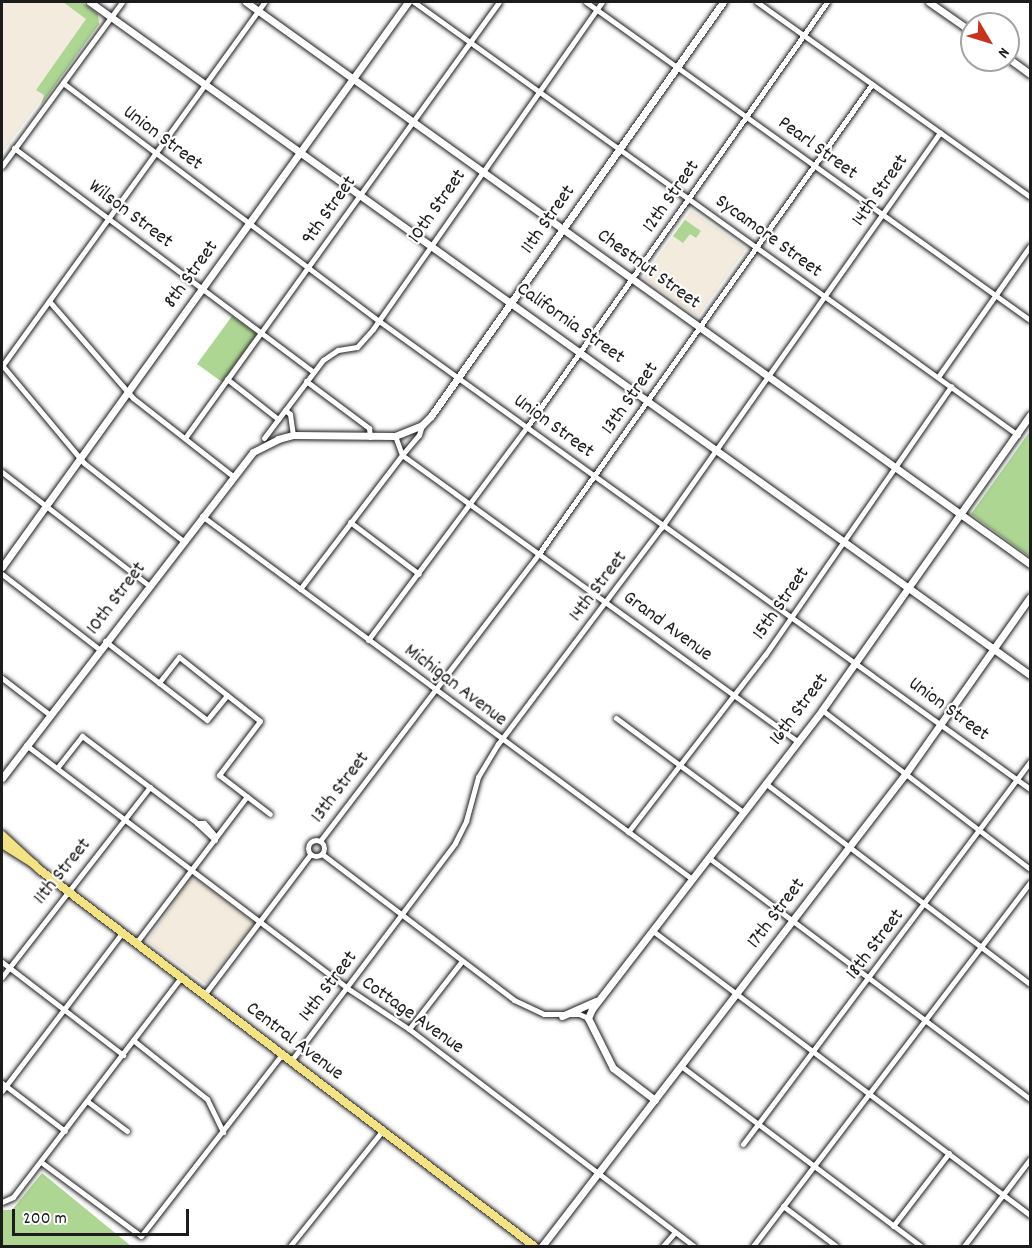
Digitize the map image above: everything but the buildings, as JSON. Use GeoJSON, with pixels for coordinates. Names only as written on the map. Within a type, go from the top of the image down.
{"type":"FeatureCollection","features":[{"type":"Feature","properties":{"kind":"main road","name":"Central Avenue"},"geometry":{"type":"LineString","coordinates":[[2,835],[68,892],[534,1246]]}},
{"type":"Feature","properties":{"kind":"main road","name":"Central Avenue"},"geometry":{"type":"LineString","coordinates":[[2,844],[34,864]]}},
{"type":"Feature","properties":{"kind":"street","name":"California Street"},"geometry":{"type":"LineString","coordinates":[[90,2],[1030,675]]}},
{"type":"Feature","properties":{"kind":"street"},"geometry":{"type":"LineString","coordinates":[[2,166],[122,2]]}},
{"type":"Feature","properties":{"kind":"street","name":"Chestnut Street"},"geometry":{"type":"LineString","coordinates":[[246,2],[1030,564]]}},
{"type":"Feature","properties":{"kind":"street"},"geometry":{"type":"LineString","coordinates":[[182,540],[80,458],[2,366],[265,2]]}},
{"type":"Feature","properties":{"kind":"street","name":"8th Street"},"geometry":{"type":"LineString","coordinates":[[2,567],[408,2]]}},
{"type":"Feature","properties":{"kind":"street","name":"Sycamore Street"},"geometry":{"type":"LineString","coordinates":[[414,2],[1018,435]]}},
{"type":"Feature","properties":{"kind":"street","name":"9th Street"},"geometry":{"type":"LineString","coordinates":[[184,438],[499,2]]}},
{"type":"Feature","properties":{"kind":"street","name":"Pearl Street"},"geometry":{"type":"LineString","coordinates":[[586,2],[1030,320]]}},
{"type":"Feature","properties":{"kind":"street","name":"10th Street"},"geometry":{"type":"LineString","coordinates":[[2,778],[182,540],[264,441],[313,372],[332,352],[362,344],[602,2]]}},
{"type":"Feature","properties":{"kind":"street","name":"11th Street"},"geometry":{"type":"LineString","coordinates":[[300,589],[413,443],[422,425],[723,2]]}},
{"type":"Feature","properties":{"kind":"street"},"geometry":{"type":"LineString","coordinates":[[758,2],[1030,197]]}},
{"type":"Feature","properties":{"kind":"street","name":"12th Street"},"geometry":{"type":"LineString","coordinates":[[368,640],[472,503],[581,352],[827,2]]}},
{"type":"Feature","properties":{"kind":"street"},"geometry":{"type":"LineString","coordinates":[[929,2],[960,24]]}},
{"type":"Feature","properties":{"kind":"street","name":"Union Street"},"geometry":{"type":"LineString","coordinates":[[63,83],[379,321],[1030,789]]}},
{"type":"Feature","properties":{"kind":"street","name":"13th Street"},"geometry":{"type":"LineString","coordinates":[[310,855],[308,844],[320,841],[540,552],[872,84]]}},
{"type":"Feature","properties":{"kind":"street","name":"14th Street"},"geometry":{"type":"LineString","coordinates":[[291,1061],[455,843],[466,821],[478,777],[502,739],[664,525],[940,133]]}},
{"type":"Feature","properties":{"kind":"street","name":"Wilson Street"},"geometry":{"type":"LineString","coordinates":[[14,148],[313,372]]}},
{"type":"Feature","properties":{"kind":"street"},"geometry":{"type":"LineString","coordinates":[[938,377],[1030,246]]}},
{"type":"Feature","properties":{"kind":"street"},"geometry":{"type":"LineString","coordinates":[[49,301],[128,391],[233,476]]}},
{"type":"Feature","properties":{"kind":"street"},"geometry":{"type":"LineString","coordinates":[[227,380],[278,419]]}},
{"type":"Feature","properties":{"kind":"street"},"geometry":{"type":"LineString","coordinates":[[306,381],[369,428],[370,438]]}},
{"type":"Feature","properties":{"kind":"street","name":"15th Street"},"geometry":{"type":"LineString","coordinates":[[628,832],[792,617],[951,386]]}},
{"type":"Feature","properties":{"kind":"street"},"geometry":{"type":"LineString","coordinates":[[285,410],[290,414],[293,435]]}},
{"type":"Feature","properties":{"kind":"street","name":"16th Street"},"geometry":{"type":"LineString","coordinates":[[588,1018],[822,710],[1030,415]]}},
{"type":"Feature","properties":{"kind":"street"},"geometry":{"type":"LineString","coordinates":[[264,441],[293,435],[370,438],[395,436],[422,425]]}},
{"type":"Feature","properties":{"kind":"street"},"geometry":{"type":"LineString","coordinates":[[395,436],[402,455]]}},
{"type":"Feature","properties":{"kind":"street","name":"Grand Avenue"},"geometry":{"type":"LineString","coordinates":[[402,455],[540,552],[798,742]]}},
{"type":"Feature","properties":{"kind":"street"},"geometry":{"type":"LineString","coordinates":[[2,472],[148,585]]}},
{"type":"Feature","properties":{"kind":"street","name":"Michigan Avenue"},"geometry":{"type":"LineString","coordinates":[[202,516],[692,879]]}},
{"type":"Feature","properties":{"kind":"street"},"geometry":{"type":"LineString","coordinates":[[350,522],[419,574]]}},
{"type":"Feature","properties":{"kind":"street"},"geometry":{"type":"LineString","coordinates":[[2,574],[99,649]]}},
{"type":"Feature","properties":{"kind":"street","name":"17th Street"},"geometry":{"type":"LineString","coordinates":[[542,1246],[906,773],[1030,597]]}},
{"type":"Feature","properties":{"kind":"street"},"geometry":{"type":"LineString","coordinates":[[105,641],[207,720],[227,695]]}},
{"type":"Feature","properties":{"kind":"street"},"geometry":{"type":"LineString","coordinates":[[159,683],[179,657],[260,721],[219,775],[270,814]]}},
{"type":"Feature","properties":{"kind":"street"},"geometry":{"type":"LineString","coordinates":[[2,678],[49,714]]}},
{"type":"Feature","properties":{"kind":"street"},"geometry":{"type":"LineString","coordinates":[[822,710],[1030,868]]}},
{"type":"Feature","properties":{"kind":"street"},"geometry":{"type":"LineString","coordinates":[[616,718],[743,812]]}},
{"type":"Feature","properties":{"kind":"street"},"geometry":{"type":"LineString","coordinates":[[57,768],[82,736],[197,824],[204,823],[216,839]]}},
{"type":"Feature","properties":{"kind":"street","name":"Cottage Avenue"},"geometry":{"type":"LineString","coordinates":[[26,745],[347,988],[409,1029],[694,1246]]}},
{"type":"Feature","properties":{"kind":"street","name":"18th Street"},"geometry":{"type":"LineString","coordinates":[[743,1144],[982,831],[1030,762]]}},
{"type":"Feature","properties":{"kind":"street"},"geometry":{"type":"LineString","coordinates":[[765,783],[1030,984]]}},
{"type":"Feature","properties":{"kind":"street","name":"11th Street"},"geometry":{"type":"LineString","coordinates":[[2,977],[150,788]]}},
{"type":"Feature","properties":{"kind":"street"},"geometry":{"type":"LineString","coordinates":[[136,943],[247,796]]}},
{"type":"Feature","properties":{"kind":"street"},"geometry":{"type":"LineString","coordinates":[[320,841],[322,854]]}},
{"type":"Feature","properties":{"kind":"street"},"geometry":{"type":"LineString","coordinates":[[204,994],[310,855],[322,854],[462,961],[529,1008],[562,1016],[579,1014],[588,1018],[613,1068],[655,1100]]}},
{"type":"Feature","properties":{"kind":"street"},"geometry":{"type":"LineString","coordinates":[[709,858],[1030,1100]]}},
{"type":"Feature","properties":{"kind":"street"},"geometry":{"type":"LineString","coordinates":[[753,1246],[1030,883]]}},
{"type":"Feature","properties":{"kind":"street"},"geometry":{"type":"LineString","coordinates":[[653,931],[1030,1215]]}},
{"type":"Feature","properties":{"kind":"street"},"geometry":{"type":"LineString","coordinates":[[65,1131],[3,1086],[122,933]]}},
{"type":"Feature","properties":{"kind":"street"},"geometry":{"type":"LineString","coordinates":[[409,1029],[462,961]]}},
{"type":"Feature","properties":{"kind":"street"},"geometry":{"type":"LineString","coordinates":[[2,962],[123,1054]]}},
{"type":"Feature","properties":{"kind":"street"},"geometry":{"type":"LineString","coordinates":[[3,1203],[41,1162],[181,977]]}},
{"type":"Feature","properties":{"kind":"street"},"geometry":{"type":"LineString","coordinates":[[562,1016],[601,998]]}},
{"type":"Feature","properties":{"kind":"street"},"geometry":{"type":"LineString","coordinates":[[133,1040],[203,1094],[223,1132]]}},
{"type":"Feature","properties":{"kind":"street"},"geometry":{"type":"LineString","coordinates":[[41,1162],[141,1236],[282,1054]]}},
{"type":"Feature","properties":{"kind":"street"},"geometry":{"type":"LineString","coordinates":[[681,1066],[921,1246]]}},
{"type":"Feature","properties":{"kind":"street"},"geometry":{"type":"LineString","coordinates":[[87,1101],[127,1131]]}},
{"type":"Feature","properties":{"kind":"street"},"geometry":{"type":"LineString","coordinates":[[290,1246],[382,1131]]}},
{"type":"Feature","properties":{"kind":"street"},"geometry":{"type":"LineString","coordinates":[[893,1227],[949,1153]]}},
{"type":"Feature","properties":{"kind":"street"},"geometry":{"type":"LineString","coordinates":[[964,1246],[1030,1158]]}},
{"type":"Feature","properties":{"kind":"street"},"geometry":{"type":"LineString","coordinates":[[783,1206],[836,1246]]}},
{"type":"Feature","properties":{"kind":"street"},"geometry":{"type":"LineString","coordinates":[[663,1246],[675,1232]]}},
{"type":"Feature","properties":{"kind":"shaded area"},"geometry":{"type":"Polygon","coordinates":[[[2,2],[75,2],[101,19],[2,153],[2,2]]]}},
{"type":"Feature","properties":{"kind":"shaded area"},"geometry":{"type":"Polygon","coordinates":[[[691,210],[746,249],[698,317],[643,278],[691,210]]]}},
{"type":"Feature","properties":{"kind":"shaded area"},"geometry":{"type":"Polygon","coordinates":[[[192,876],[254,923],[206,984],[147,941],[192,876]]]}},
{"type":"Feature","properties":{"kind":"green space"},"geometry":{"type":"Polygon","coordinates":[[[63,2],[82,2],[98,14],[99,24],[41,105],[44,95],[36,90],[86,19],[63,2]]]}},
{"type":"Feature","properties":{"kind":"green space"},"geometry":{"type":"Polygon","coordinates":[[[685,220],[701,231],[696,238],[690,234],[683,243],[673,236],[685,220]]]}},
{"type":"Feature","properties":{"kind":"green space"},"geometry":{"type":"Polygon","coordinates":[[[232,316],[257,334],[222,382],[197,364],[232,316]]]}},
{"type":"Feature","properties":{"kind":"green space"},"geometry":{"type":"Polygon","coordinates":[[[1030,431],[1030,557],[971,514],[1030,431]]]}},
{"type":"Feature","properties":{"kind":"green space"},"geometry":{"type":"Polygon","coordinates":[[[42,1173],[131,1246],[2,1246],[2,1210],[12,1210],[42,1173]]]}}]}
